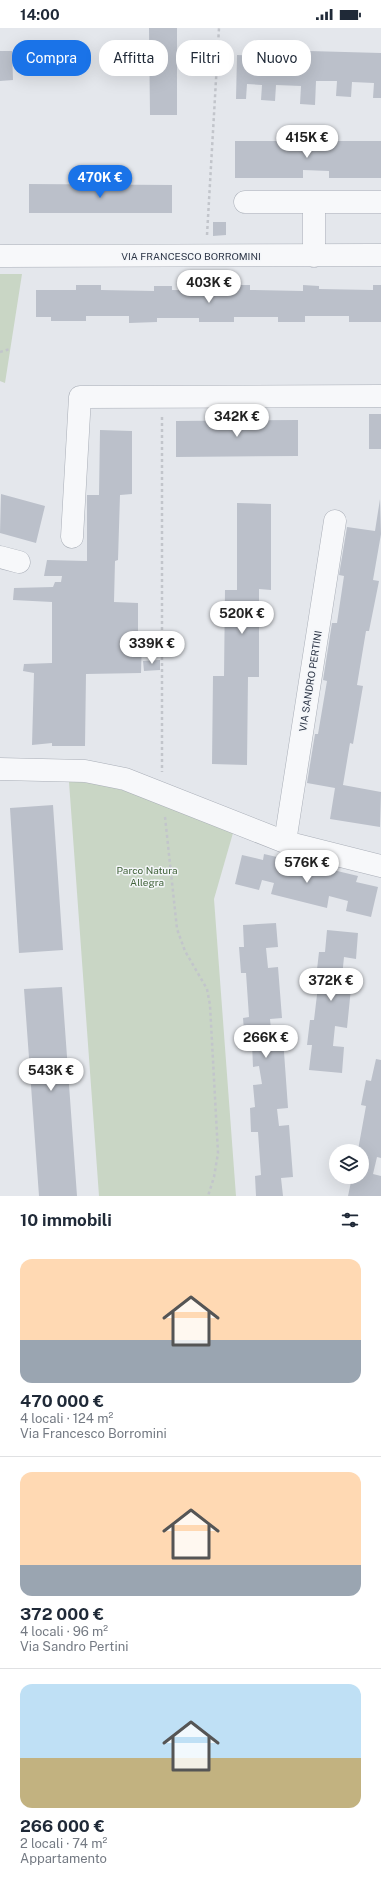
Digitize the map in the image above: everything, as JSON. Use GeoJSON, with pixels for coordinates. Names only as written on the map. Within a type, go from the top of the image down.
{"type":"FeatureCollection","features":[{"type":"Feature","properties":{"kind":"street"},"geometry":{"type":"LineString","coordinates":[[245,202],[381,202]]}},
{"type":"Feature","properties":{"kind":"street"},"geometry":{"type":"LineString","coordinates":[[314,202],[314,256]]}},
{"type":"Feature","properties":{"kind":"street","name":"VIA FRANCESCO BORROMINI"},"geometry":{"type":"LineString","coordinates":[[0,256],[381,255]]}},
{"type":"Feature","properties":{"kind":"street"},"geometry":{"type":"LineString","coordinates":[[72,537],[80,397],[381,396]]}},
{"type":"Feature","properties":{"kind":"street","name":"VIA SANDRO PERTINI"},"geometry":{"type":"LineString","coordinates":[[285,842],[335,521]]}},
{"type":"Feature","properties":{"kind":"street"},"geometry":{"type":"LineString","coordinates":[[0,769],[85,771],[125,779],[285,842],[381,866]]}},
{"type":"Feature","properties":{"kind":"path"},"geometry":{"type":"LineString","coordinates":[[208,255],[219,28]]}},
{"type":"Feature","properties":{"kind":"path"},"geometry":{"type":"LineString","coordinates":[[0,352],[10,349]]}},
{"type":"Feature","properties":{"kind":"path"},"geometry":{"type":"LineString","coordinates":[[162,397],[162,773]]}},
{"type":"Feature","properties":{"kind":"path"},"geometry":{"type":"LineString","coordinates":[[165,813],[177,929],[185,951],[207,989],[210,1005],[218,1153],[214,1177],[208,1196]]}},
{"type":"Feature","properties":{"kind":"green space"},"geometry":{"type":"Polygon","coordinates":[[[0,274],[22,274],[5,383],[0,381],[0,274]]]}},
{"type":"Feature","properties":{"kind":"green space","name":"Parco Natura Allegra"},"geometry":{"type":"Polygon","coordinates":[[[69,782],[108,786],[129,792],[233,833],[214,899],[236,1196],[99,1196],[69,782]]]}},
{"type":"Feature","properties":{"kind":"building"},"geometry":{"type":"Polygon","coordinates":[[[149,28],[177,28],[177,115],[150,115],[150,76],[168,76],[168,40],[149,40],[149,28]]]}},
{"type":"Feature","properties":{"kind":"building"},"geometry":{"type":"Polygon","coordinates":[[[0,51],[12,51],[13,80],[0,81],[0,51]]]}},
{"type":"Feature","properties":{"kind":"building"},"geometry":{"type":"Polygon","coordinates":[[[311,51],[381,53],[381,98],[373,98],[374,83],[352,82],[351,97],[336,96],[337,81],[316,81],[315,105],[300,104],[301,86],[276,85],[275,101],[261,100],[262,85],[247,84],[246,99],[236,99],[237,55],[242,55],[242,76],[311,76],[311,51]]]}},
{"type":"Feature","properties":{"kind":"building"},"geometry":{"type":"Polygon","coordinates":[[[235,141],[304,141],[304,146],[329,147],[329,141],[381,141],[381,178],[329,178],[329,171],[303,170],[303,178],[235,178],[235,141]]]}},
{"type":"Feature","properties":{"kind":"building"},"geometry":{"type":"Polygon","coordinates":[[[29,184],[172,185],[172,213],[29,213],[29,184]]]}},
{"type":"Feature","properties":{"kind":"building"},"geometry":{"type":"Polygon","coordinates":[[[213,222],[226,222],[226,235],[213,236],[213,222]]]}},
{"type":"Feature","properties":{"kind":"building"},"geometry":{"type":"Polygon","coordinates":[[[76,285],[101,285],[101,290],[154,291],[154,286],[172,286],[172,290],[223,291],[223,285],[250,285],[250,290],[303,291],[303,285],[319,286],[319,289],[373,290],[373,285],[381,285],[381,322],[349,322],[349,316],[305,316],[305,322],[278,322],[278,317],[234,317],[234,322],[199,322],[199,318],[157,318],[157,322],[129,323],[129,316],[86,316],[86,321],[51,321],[51,317],[36,317],[36,290],[76,290],[76,285]]]}},
{"type":"Feature","properties":{"kind":"building"},"geometry":{"type":"Polygon","coordinates":[[[369,414],[381,414],[381,449],[369,449],[369,414]]]}},
{"type":"Feature","properties":{"kind":"building"},"geometry":{"type":"Polygon","coordinates":[[[298,420],[298,456],[176,457],[176,421],[298,420]]]}},
{"type":"Feature","properties":{"kind":"building"},"geometry":{"type":"Polygon","coordinates":[[[100,430],[132,431],[132,494],[120,495],[118,560],[115,561],[114,602],[138,603],[138,639],[142,639],[141,673],[86,674],[85,746],[52,746],[52,743],[32,745],[34,673],[23,671],[24,664],[52,663],[52,602],[13,600],[14,588],[53,587],[55,582],[61,582],[62,576],[44,576],[47,560],[87,561],[87,495],[99,495],[100,430]]]}},
{"type":"Feature","properties":{"kind":"building"},"geometry":{"type":"Polygon","coordinates":[[[1,494],[45,506],[36,543],[0,533],[1,494]]]}},
{"type":"Feature","properties":{"kind":"building"},"geometry":{"type":"Polygon","coordinates":[[[380,499],[381,534],[373,580],[379,581],[369,631],[366,631],[357,685],[363,686],[353,744],[350,743],[343,785],[381,792],[380,827],[330,819],[335,788],[307,783],[315,734],[318,734],[327,681],[323,680],[332,623],[337,623],[344,576],[339,575],[347,527],[375,531],[380,499]]]}},
{"type":"Feature","properties":{"kind":"building"},"geometry":{"type":"Polygon","coordinates":[[[237,503],[271,504],[271,590],[259,589],[259,677],[248,677],[247,765],[212,764],[213,676],[224,676],[225,590],[237,590],[237,503]]]}},
{"type":"Feature","properties":{"kind":"building"},"geometry":{"type":"Polygon","coordinates":[[[160,660],[160,670],[144,671],[143,661],[160,660]]]}},
{"type":"Feature","properties":{"kind":"building"},"geometry":{"type":"Polygon","coordinates":[[[53,805],[63,950],[19,953],[10,808],[53,805]]]}},
{"type":"Feature","properties":{"kind":"building"},"geometry":{"type":"Polygon","coordinates":[[[264,854],[290,860],[288,866],[331,876],[333,870],[358,876],[356,882],[378,887],[371,917],[346,911],[348,901],[329,896],[327,908],[271,894],[274,883],[262,880],[259,890],[235,884],[242,855],[263,860],[264,854]]]}},
{"type":"Feature","properties":{"kind":"building"},"geometry":{"type":"Polygon","coordinates":[[[276,923],[278,947],[266,948],[268,968],[278,967],[282,1018],[270,1019],[272,1039],[283,1038],[288,1108],[277,1109],[279,1126],[289,1125],[293,1177],[281,1178],[283,1196],[256,1196],[255,1176],[261,1175],[258,1132],[251,1132],[250,1108],[255,1107],[253,1085],[262,1084],[259,1066],[253,1067],[252,1043],[245,1044],[243,1018],[249,1017],[246,973],[241,973],[239,947],[244,947],[243,925],[276,923]]]}},
{"type":"Feature","properties":{"kind":"building"},"geometry":{"type":"Polygon","coordinates":[[[327,930],[358,933],[356,959],[344,957],[342,977],[352,978],[347,1028],[335,1026],[333,1046],[344,1047],[342,1073],[309,1070],[312,1045],[307,1045],[310,1020],[314,1020],[319,978],[316,978],[319,952],[325,952],[327,930]]]}},
{"type":"Feature","properties":{"kind":"building"},"geometry":{"type":"Polygon","coordinates":[[[62,987],[77,1196],[39,1196],[24,989],[62,987]]]}},
{"type":"Feature","properties":{"kind":"building"},"geometry":{"type":"Polygon","coordinates":[[[376,1059],[381,1060],[381,1158],[377,1157],[373,1174],[381,1176],[381,1196],[348,1196],[351,1184],[369,1184],[369,1144],[359,1144],[366,1106],[361,1105],[366,1080],[371,1081],[376,1059]]]}}]}
